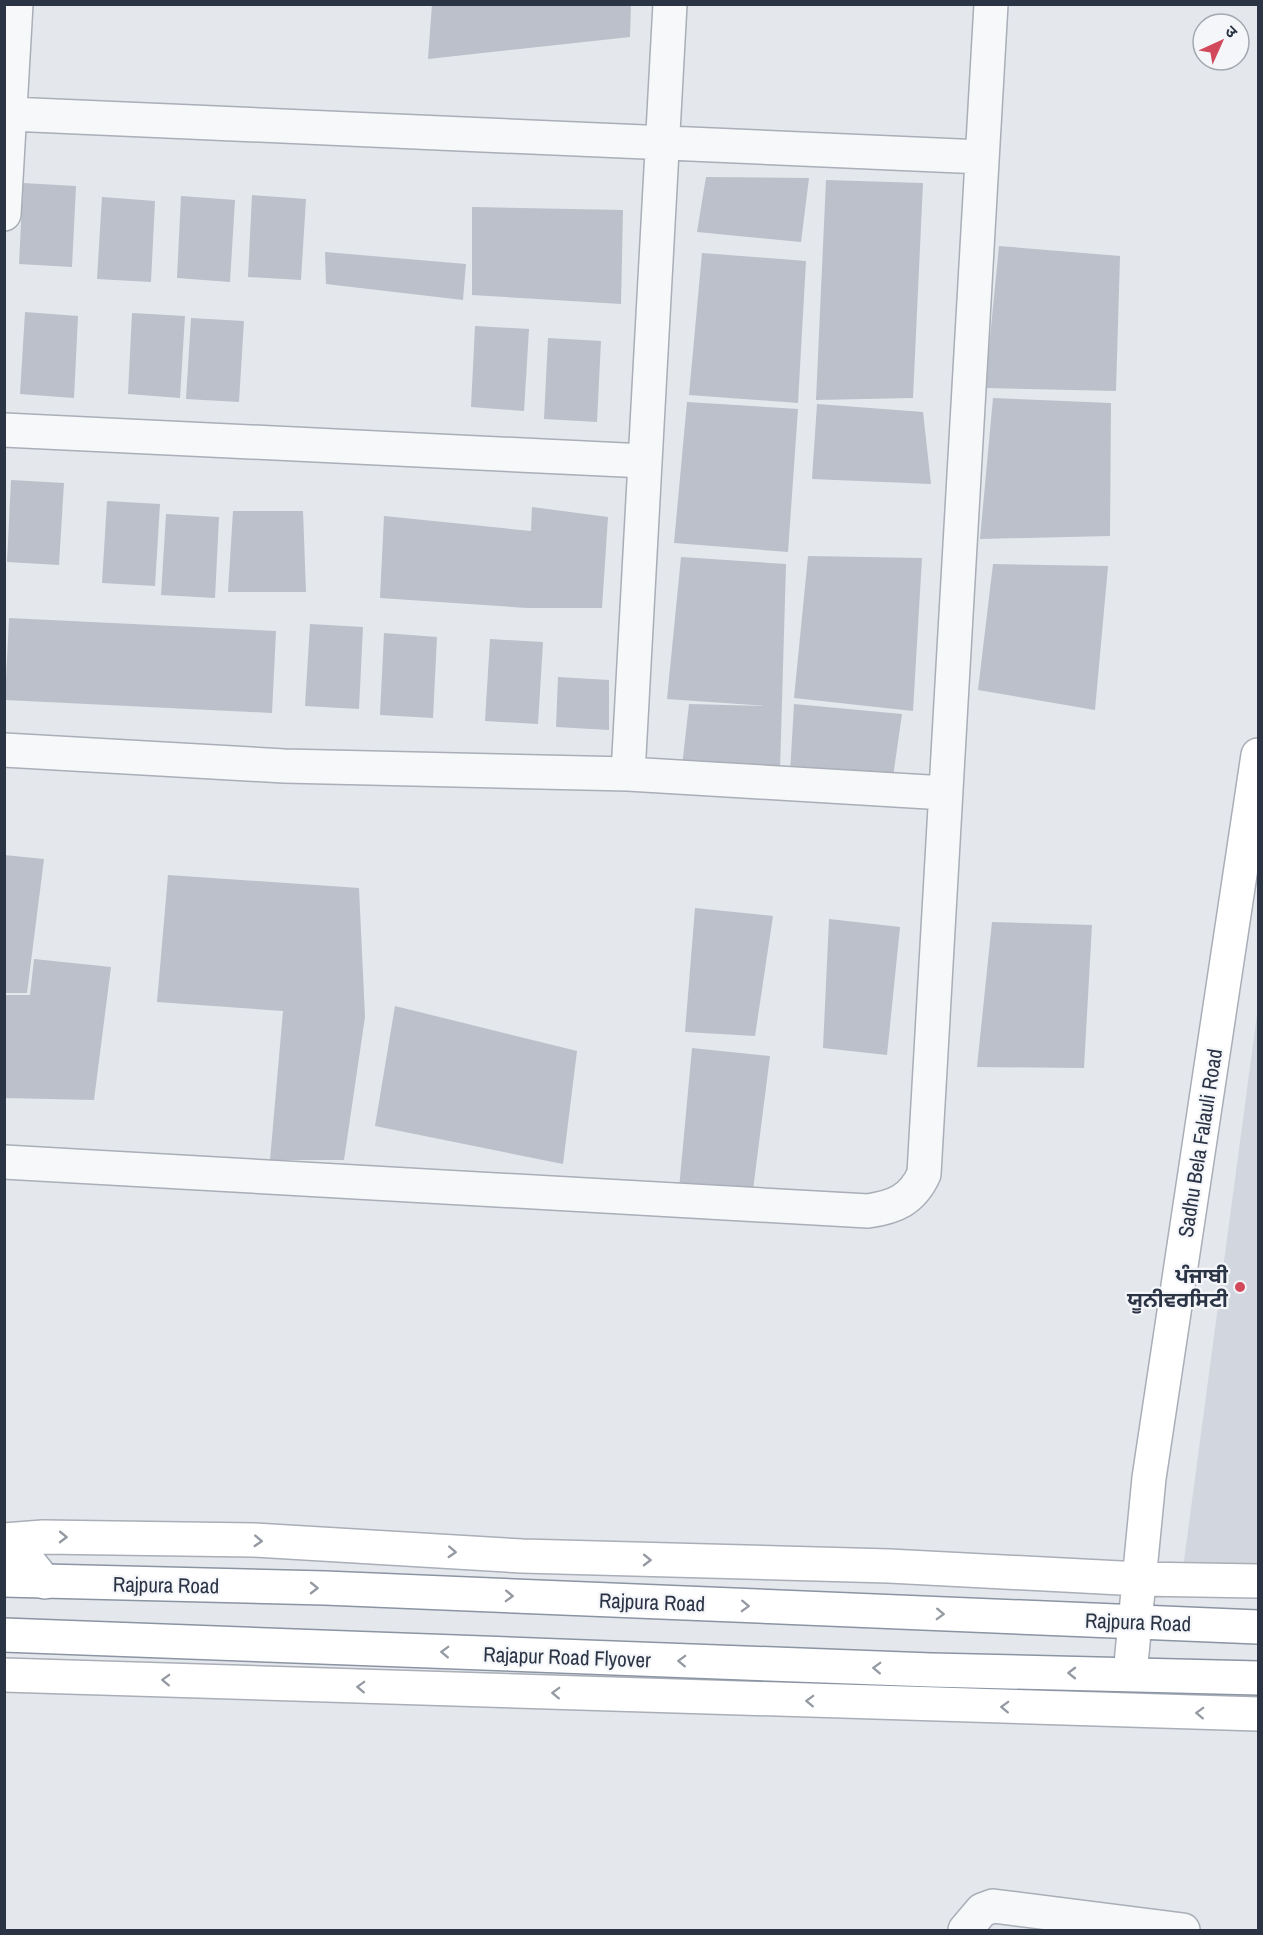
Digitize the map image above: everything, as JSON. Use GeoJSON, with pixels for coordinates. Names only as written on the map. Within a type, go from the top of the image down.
{"type":"FeatureCollection","features":[{"type":"Feature","properties":{"kind":"main road","name":"Sadhu Bela Falauli Road"},"geometry":{"type":"LineString","coordinates":[[1130,1674],[1150,1466],[1258,755]]}},
{"type":"Feature","properties":{"kind":"main road"},"geometry":{"type":"LineString","coordinates":[[4,1542],[43,1537],[254,1540],[522,1556],[889,1566],[1140,1580],[1258,1581]]}},
{"type":"Feature","properties":{"kind":"main road"},"geometry":{"type":"LineString","coordinates":[[4,1542],[24,1556],[45,1582]]}},
{"type":"Feature","properties":{"kind":"main road"},"geometry":{"type":"LineString","coordinates":[[4,1580],[45,1582]]}},
{"type":"Feature","properties":{"kind":"main road","name":"Rajpura Road"},"geometry":{"type":"LineString","coordinates":[[45,1582],[325,1588],[1258,1627]]}},
{"type":"Feature","properties":{"kind":"main road","name":"Rajapur Road Flyover"},"geometry":{"type":"LineString","coordinates":[[4,1635],[1130,1674]]}},
{"type":"Feature","properties":{"kind":"main road"},"geometry":{"type":"LineString","coordinates":[[1130,1674],[1258,1677]]}},
{"type":"Feature","properties":{"kind":"main road"},"geometry":{"type":"LineString","coordinates":[[4,1675],[1258,1714]]}},
{"type":"Feature","properties":{"kind":"street"},"geometry":{"type":"LineString","coordinates":[[4,214],[16,4]]}},
{"type":"Feature","properties":{"kind":"street"},"geometry":{"type":"LineString","coordinates":[[628,774],[670,4]]}},
{"type":"Feature","properties":{"kind":"street"},"geometry":{"type":"LineString","coordinates":[[4,1162],[868,1211],[897,1206],[909,1198],[924,1174],[991,4]]}},
{"type":"Feature","properties":{"kind":"street"},"geometry":{"type":"LineString","coordinates":[[10,114],[662,145],[982,157]]}},
{"type":"Feature","properties":{"kind":"street"},"geometry":{"type":"LineString","coordinates":[[4,430],[645,461]]}},
{"type":"Feature","properties":{"kind":"street"},"geometry":{"type":"LineString","coordinates":[[4,750],[284,766],[628,774],[945,793]]}},
{"type":"Feature","properties":{"kind":"street"},"geometry":{"type":"LineString","coordinates":[[965,1930],[982,1910],[993,1906],[1183,1930]]}},
{"type":"Feature","properties":{"kind":"shaded area","name":"ਪੰਜਾਬੀ ਯੂਨੀਵਰਸਿਟੀ"},"geometry":{"type":"Polygon","coordinates":[[[1258,1007],[1258,1572],[1183,1568],[1258,1007]]]}},
{"type":"Feature","properties":{"kind":"building"},"geometry":{"type":"Polygon","coordinates":[[[432,4],[631,4],[630,37],[428,59],[432,4]]]}},
{"type":"Feature","properties":{"kind":"building"},"geometry":{"type":"Polygon","coordinates":[[[706,177],[809,178],[801,242],[697,232],[706,177]]]}},
{"type":"Feature","properties":{"kind":"building"},"geometry":{"type":"Polygon","coordinates":[[[826,180],[923,183],[913,398],[816,400],[826,180]]]}},
{"type":"Feature","properties":{"kind":"building"},"geometry":{"type":"Polygon","coordinates":[[[23,183],[76,186],[72,267],[19,264],[23,183]]]}},
{"type":"Feature","properties":{"kind":"building"},"geometry":{"type":"Polygon","coordinates":[[[252,195],[306,199],[301,280],[248,277],[252,195]]]}},
{"type":"Feature","properties":{"kind":"building"},"geometry":{"type":"Polygon","coordinates":[[[181,196],[235,200],[230,282],[177,278],[181,196]]]}},
{"type":"Feature","properties":{"kind":"building"},"geometry":{"type":"Polygon","coordinates":[[[102,197],[155,201],[151,282],[97,279],[102,197]]]}},
{"type":"Feature","properties":{"kind":"building"},"geometry":{"type":"Polygon","coordinates":[[[472,207],[623,210],[621,304],[472,295],[472,207]]]}},
{"type":"Feature","properties":{"kind":"building"},"geometry":{"type":"Polygon","coordinates":[[[999,246],[1120,256],[1116,391],[985,388],[999,246]]]}},
{"type":"Feature","properties":{"kind":"building"},"geometry":{"type":"Polygon","coordinates":[[[325,252],[466,264],[463,300],[326,284],[325,252]]]}},
{"type":"Feature","properties":{"kind":"building"},"geometry":{"type":"Polygon","coordinates":[[[702,253],[806,261],[798,403],[689,395],[702,253]]]}},
{"type":"Feature","properties":{"kind":"building"},"geometry":{"type":"Polygon","coordinates":[[[25,312],[78,316],[74,398],[20,394],[25,312]]]}},
{"type":"Feature","properties":{"kind":"building"},"geometry":{"type":"Polygon","coordinates":[[[132,313],[185,316],[180,398],[128,394],[132,313]]]}},
{"type":"Feature","properties":{"kind":"building"},"geometry":{"type":"Polygon","coordinates":[[[191,318],[244,321],[239,402],[186,399],[191,318]]]}},
{"type":"Feature","properties":{"kind":"building"},"geometry":{"type":"Polygon","coordinates":[[[475,326],[529,329],[524,411],[471,407],[475,326]]]}},
{"type":"Feature","properties":{"kind":"building"},"geometry":{"type":"Polygon","coordinates":[[[548,338],[601,341],[597,422],[544,419],[548,338]]]}},
{"type":"Feature","properties":{"kind":"building"},"geometry":{"type":"Polygon","coordinates":[[[993,398],[1111,403],[1110,536],[980,539],[993,398]]]}},
{"type":"Feature","properties":{"kind":"building"},"geometry":{"type":"Polygon","coordinates":[[[687,402],[798,409],[788,552],[674,543],[687,402]]]}},
{"type":"Feature","properties":{"kind":"building"},"geometry":{"type":"Polygon","coordinates":[[[817,404],[923,412],[931,484],[812,479],[817,404]]]}},
{"type":"Feature","properties":{"kind":"building"},"geometry":{"type":"Polygon","coordinates":[[[11,480],[64,483],[59,565],[7,562],[11,480]]]}},
{"type":"Feature","properties":{"kind":"building"},"geometry":{"type":"Polygon","coordinates":[[[107,501],[160,504],[155,586],[102,583],[107,501]]]}},
{"type":"Feature","properties":{"kind":"building"},"geometry":{"type":"Polygon","coordinates":[[[532,507],[608,517],[602,608],[527,608],[380,598],[384,516],[531,531],[532,507]]]}},
{"type":"Feature","properties":{"kind":"building"},"geometry":{"type":"Polygon","coordinates":[[[233,511],[303,511],[306,592],[228,592],[233,511]]]}},
{"type":"Feature","properties":{"kind":"building"},"geometry":{"type":"Polygon","coordinates":[[[166,514],[219,517],[215,598],[161,595],[166,514]]]}},
{"type":"Feature","properties":{"kind":"building"},"geometry":{"type":"Polygon","coordinates":[[[808,556],[922,558],[913,711],[794,698],[808,556]]]}},
{"type":"Feature","properties":{"kind":"building"},"geometry":{"type":"Polygon","coordinates":[[[681,557],[786,564],[780,771],[682,767],[689,704],[767,706],[667,699],[681,557]]]}},
{"type":"Feature","properties":{"kind":"building"},"geometry":{"type":"Polygon","coordinates":[[[993,564],[1108,566],[1095,710],[978,690],[993,564]]]}},
{"type":"Feature","properties":{"kind":"building"},"geometry":{"type":"Polygon","coordinates":[[[9,618],[276,631],[272,713],[5,700],[9,618]]]}},
{"type":"Feature","properties":{"kind":"building"},"geometry":{"type":"Polygon","coordinates":[[[310,624],[363,627],[359,709],[305,706],[310,624]]]}},
{"type":"Feature","properties":{"kind":"building"},"geometry":{"type":"Polygon","coordinates":[[[384,633],[437,637],[433,718],[380,715],[384,633]]]}},
{"type":"Feature","properties":{"kind":"building"},"geometry":{"type":"Polygon","coordinates":[[[490,639],[543,642],[538,724],[485,721],[490,639]]]}},
{"type":"Feature","properties":{"kind":"building"},"geometry":{"type":"Polygon","coordinates":[[[558,677],[609,680],[609,730],[556,727],[558,677]]]}},
{"type":"Feature","properties":{"kind":"building"},"geometry":{"type":"Polygon","coordinates":[[[794,704],[902,714],[893,777],[790,774],[794,704]]]}},
{"type":"Feature","properties":{"kind":"building"},"geometry":{"type":"Polygon","coordinates":[[[4,855],[44,859],[27,993],[4,993],[4,855]]]}},
{"type":"Feature","properties":{"kind":"building"},"geometry":{"type":"Polygon","coordinates":[[[168,875],[359,888],[365,1017],[344,1160],[270,1160],[283,1011],[157,1002],[168,875]]]}},
{"type":"Feature","properties":{"kind":"building"},"geometry":{"type":"Polygon","coordinates":[[[695,908],[773,916],[755,1036],[685,1032],[695,908]]]}},
{"type":"Feature","properties":{"kind":"building"},"geometry":{"type":"Polygon","coordinates":[[[829,919],[900,927],[887,1055],[823,1048],[829,919]]]}},
{"type":"Feature","properties":{"kind":"building"},"geometry":{"type":"Polygon","coordinates":[[[992,922],[1092,925],[1084,1068],[977,1067],[992,922]]]}},
{"type":"Feature","properties":{"kind":"building"},"geometry":{"type":"Polygon","coordinates":[[[34,959],[111,967],[94,1100],[4,1098],[4,995],[30,995],[34,959]]]}},
{"type":"Feature","properties":{"kind":"building"},"geometry":{"type":"Polygon","coordinates":[[[395,1006],[577,1051],[563,1164],[375,1126],[395,1006]]]}},
{"type":"Feature","properties":{"kind":"building"},"geometry":{"type":"Polygon","coordinates":[[[692,1048],[770,1056],[753,1190],[679,1189],[692,1048]]]}},
{"type":"Feature","properties":{"kind":"place","name":"ਪੰਜਾਬੀ ਯੂਨੀਵਰਸਿਟੀ"},"geometry":{"type":"Point","coordinates":[1240,1287]}}]}
